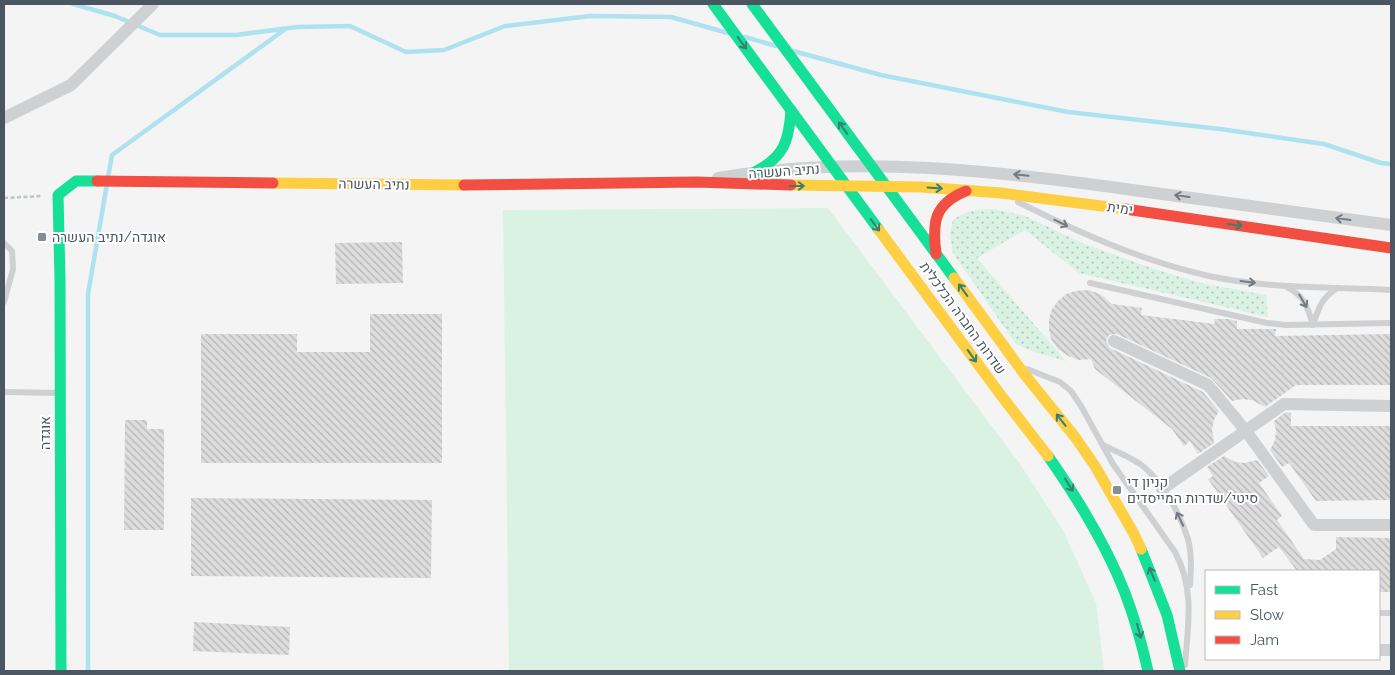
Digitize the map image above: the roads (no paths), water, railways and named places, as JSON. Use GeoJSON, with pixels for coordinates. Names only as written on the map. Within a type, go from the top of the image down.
{"type":"FeatureCollection","features":[{"type":"Feature","properties":{"kind":"street"},"geometry":{"type":"LineString","coordinates":[[4,118],[71,85],[153,4]]}},
{"type":"Feature","properties":{"kind":"street","name":"שדרות החברה הכלכלית"},"geometry":{"type":"LineString","coordinates":[[713,4],[1000,394],[1069,484],[1106,548],[1125,592],[1138,624],[1148,671]]}},
{"type":"Feature","properties":{"kind":"street","name":"שדרות החברה הכלכלית"},"geometry":{"type":"LineString","coordinates":[[752,4],[1019,367],[1075,437],[1095,466],[1134,534],[1168,615],[1180,671]]}},
{"type":"Feature","properties":{"kind":"street"},"geometry":{"type":"LineString","coordinates":[[755,172],[773,162],[782,151],[789,133],[791,110]]}},
{"type":"Feature","properties":{"kind":"street","name":"נתיב העשרה"},"geometry":{"type":"LineString","coordinates":[[696,182],[755,172],[872,167]]}},
{"type":"Feature","properties":{"kind":"street","name":"ימית"},"geometry":{"type":"LineString","coordinates":[[872,167],[987,172],[1054,178],[1391,225]]}},
{"type":"Feature","properties":{"kind":"street","name":"נתיב העשרה"},"geometry":{"type":"LineString","coordinates":[[58,195],[76,180],[470,185],[696,182],[767,185],[846,185]]}},
{"type":"Feature","properties":{"kind":"street","name":"ימית"},"geometry":{"type":"LineString","coordinates":[[846,185],[1002,193],[1099,205],[1391,248]]}},
{"type":"Feature","properties":{"kind":"street"},"geometry":{"type":"LineString","coordinates":[[936,255],[934,226],[939,209],[956,194],[969,190]]}},
{"type":"Feature","properties":{"kind":"street","name":"אוגדה"},"geometry":{"type":"LineString","coordinates":[[58,195],[61,671]]}},
{"type":"Feature","properties":{"kind":"street"},"geometry":{"type":"LineString","coordinates":[[1114,341],[1208,386],[1246,431],[1314,525],[1391,525]]}},
{"type":"Feature","properties":{"kind":"street"},"geometry":{"type":"LineString","coordinates":[[1162,490],[1284,404],[1391,406]]}},
{"type":"Feature","properties":{"kind":"lane"},"geometry":{"type":"LineString","coordinates":[[1002,193],[1065,226],[1134,254],[1210,276],[1284,286],[1391,290]]}},
{"type":"Feature","properties":{"kind":"lane"},"geometry":{"type":"LineString","coordinates":[[4,243],[12,252],[13,269],[4,301]]}},
{"type":"Feature","properties":{"kind":"lane"},"geometry":{"type":"LineString","coordinates":[[1090,284],[1267,323],[1286,325],[1391,323]]}},
{"type":"Feature","properties":{"kind":"lane"},"geometry":{"type":"LineString","coordinates":[[1284,286],[1298,293],[1305,303],[1313,325]]}},
{"type":"Feature","properties":{"kind":"lane"},"geometry":{"type":"LineString","coordinates":[[1313,325],[1318,308],[1324,298],[1337,288]]}},
{"type":"Feature","properties":{"kind":"lane"},"geometry":{"type":"LineString","coordinates":[[1019,367],[1060,382],[1071,391],[1113,464],[1183,566],[1190,601]]}},
{"type":"Feature","properties":{"kind":"lane"},"geometry":{"type":"LineString","coordinates":[[4,392],[60,393]]}},
{"type":"Feature","properties":{"kind":"lane"},"geometry":{"type":"LineString","coordinates":[[1103,444],[1143,467],[1162,490],[1178,515],[1188,540],[1190,555],[1190,601],[1184,671]]}},
{"type":"Feature","properties":{"kind":"waterway"},"geometry":{"type":"LineString","coordinates":[[73,4],[115,16],[160,35],[236,35],[297,27],[350,26],[406,52],[444,50],[505,26],[590,16],[671,17],[728,33]]}},
{"type":"Feature","properties":{"kind":"waterway"},"geometry":{"type":"LineString","coordinates":[[108,177],[112,155],[284,30]]}},
{"type":"Feature","properties":{"kind":"waterway"},"geometry":{"type":"LineString","coordinates":[[745,37],[776,46]]}},
{"type":"Feature","properties":{"kind":"waterway"},"geometry":{"type":"LineString","coordinates":[[793,51],[881,75],[1068,112],[1220,129],[1324,144],[1381,163],[1391,164]]}},
{"type":"Feature","properties":{"kind":"waterway"},"geometry":{"type":"LineString","coordinates":[[88,671],[88,294],[107,184]]}},
{"type":"Feature","properties":{"kind":"place","name":"אוגדה/נתיב העשרה"},"geometry":{"type":"Point","coordinates":[42,237]}},
{"type":"Feature","properties":{"kind":"place","name":"קניון די סיטי/שדרות המייסדים"},"geometry":{"type":"Point","coordinates":[1117,490]}}]}
